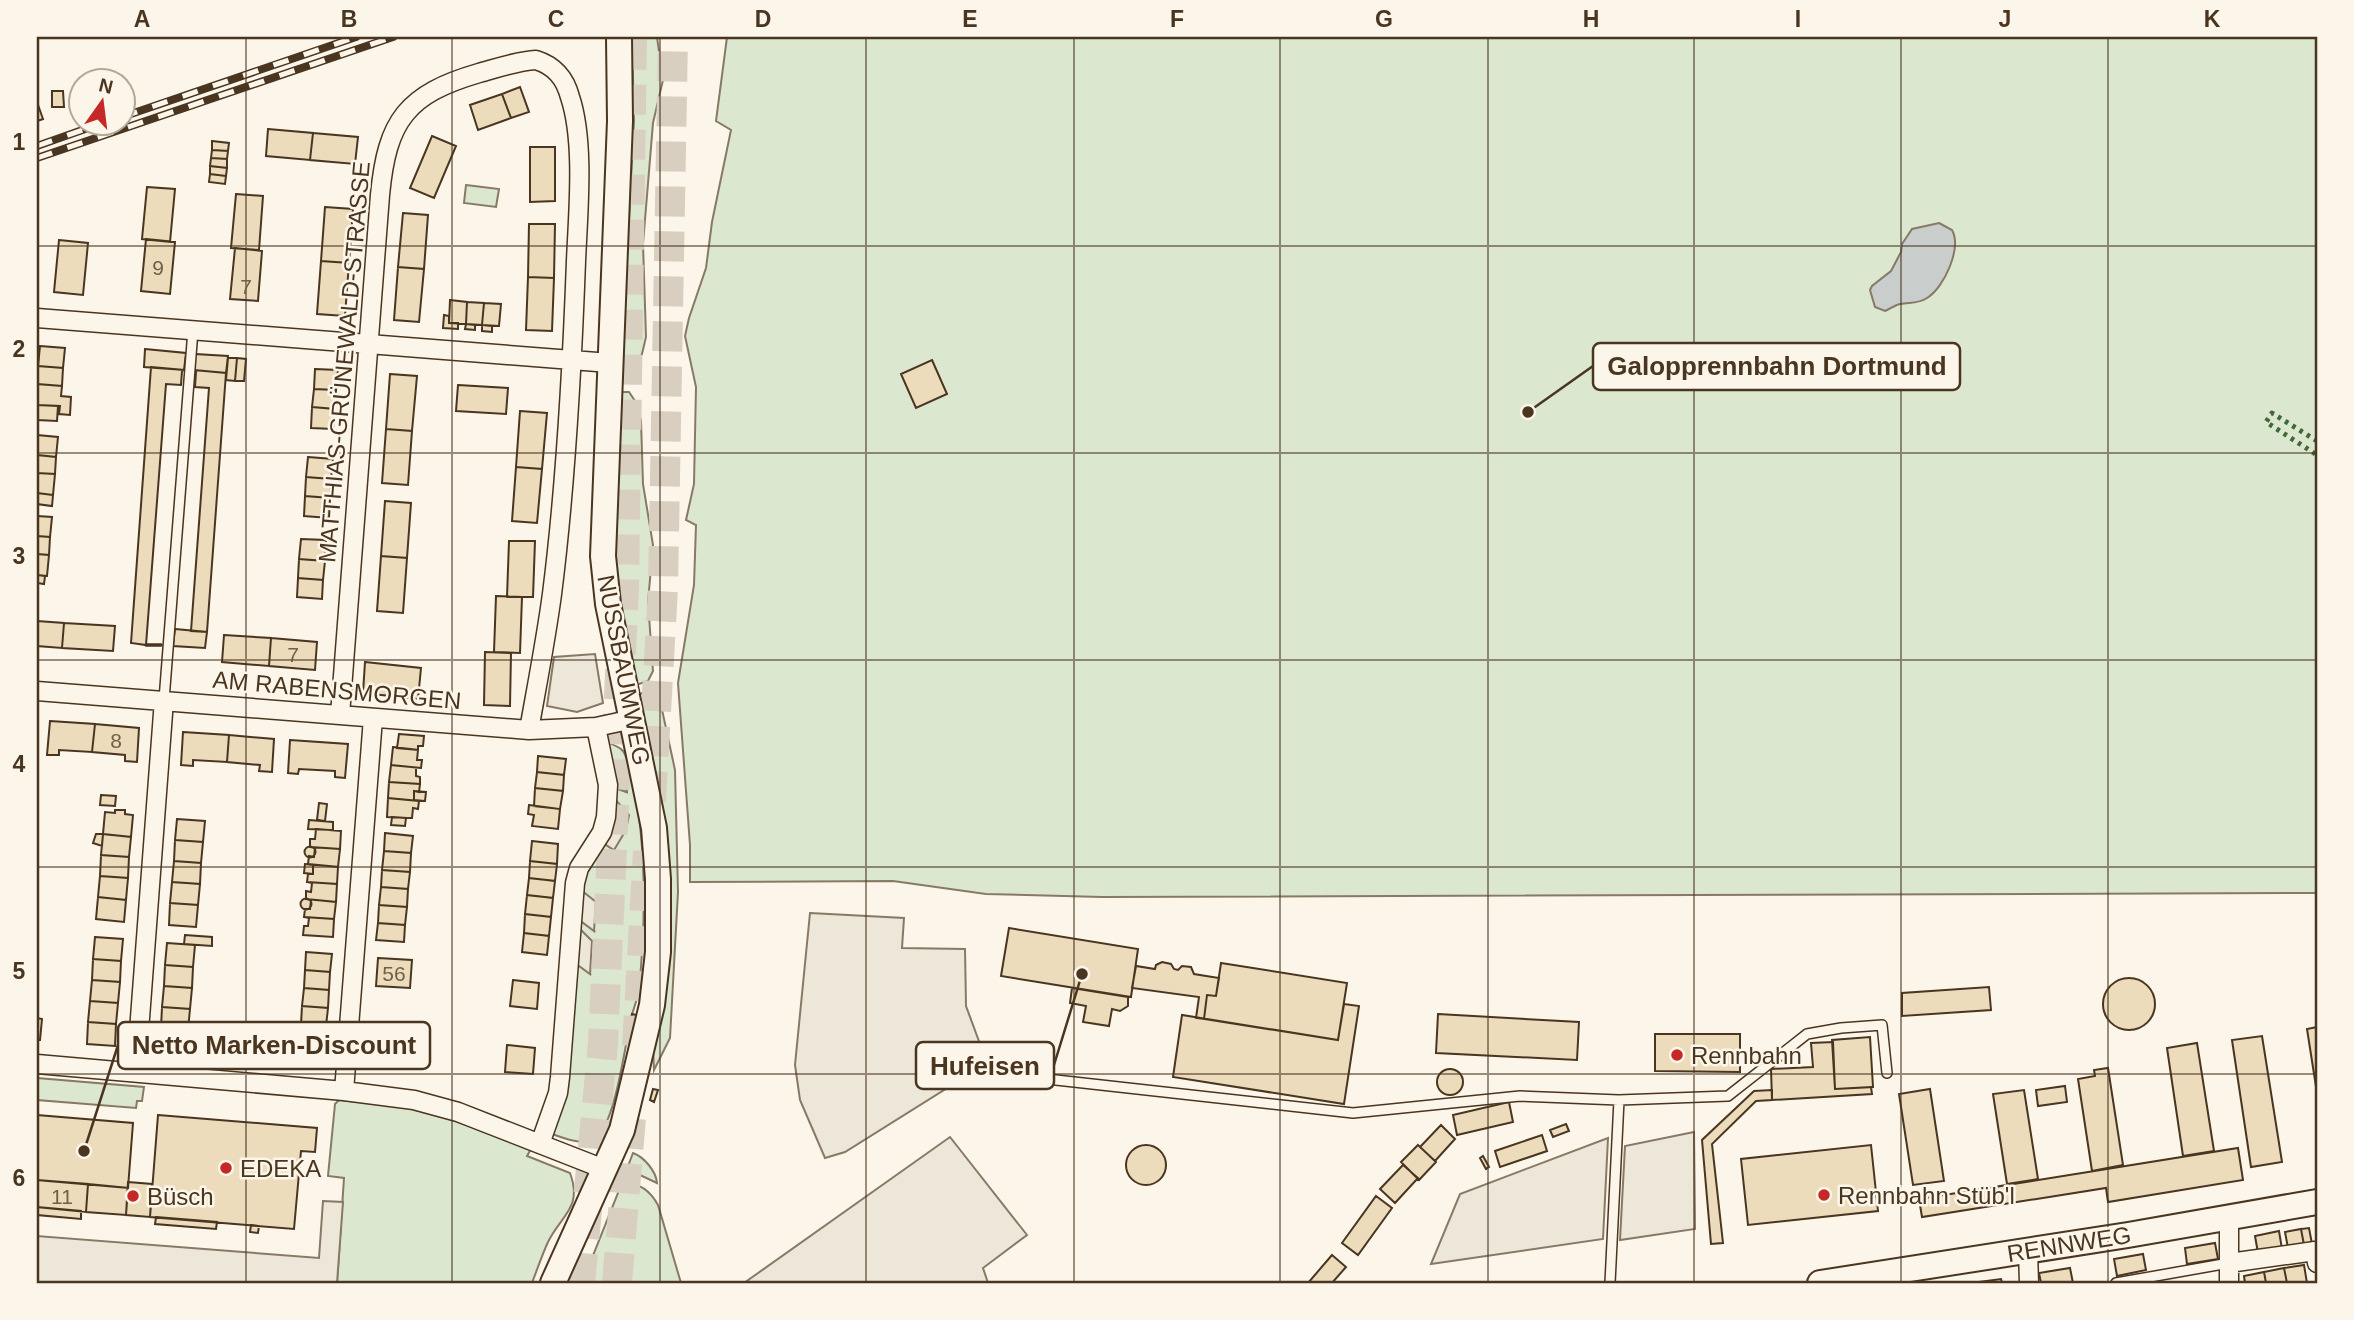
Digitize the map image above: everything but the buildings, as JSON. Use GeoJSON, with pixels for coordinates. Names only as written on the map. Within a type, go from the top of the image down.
{"type":"FeatureCollection","features":[{"type":"Feature","properties":{"kind":"street","name":"NUSSBAUMWEG"},"geometry":{"type":"LineString","coordinates":[[553,1283],[622,1130],[652,1005],[658,952],[658,879],[654,828],[608,604],[603,556],[620,121],[619,37]]}},
{"type":"Feature","properties":{"kind":"street","name":"MATTHIAS-GRÜNEWALD-STRASSE"},"geometry":{"type":"LineString","coordinates":[[340,715],[382,174],[386,150],[396,127],[424,95],[445,83],[529,60],[548,64],[565,84],[574,112],[577,153],[578,210],[572,359]]}},
{"type":"Feature","properties":{"kind":"street"},"geometry":{"type":"LineString","coordinates":[[37,318],[610,362]]}},
{"type":"Feature","properties":{"kind":"street"},"geometry":{"type":"LineString","coordinates":[[529,730],[552,595],[572,359]]}},
{"type":"Feature","properties":{"kind":"street","name":"AM RABENSMORGEN"},"geometry":{"type":"LineString","coordinates":[[37,691],[529,730],[596,727],[633,719]]}},
{"type":"Feature","properties":{"kind":"street"},"geometry":{"type":"LineString","coordinates":[[136,1071],[164,700]]}},
{"type":"Feature","properties":{"kind":"street"},"geometry":{"type":"LineString","coordinates":[[344,1091],[373,718]]}},
{"type":"Feature","properties":{"kind":"street","name":"NUSSBAUMWEG"},"geometry":{"type":"LineString","coordinates":[[540,1144],[559,1086],[575,883],[582,862],[602,832],[606,817],[608,785],[596,727]]}},
{"type":"Feature","properties":{"kind":"street"},"geometry":{"type":"LineString","coordinates":[[37,1064],[136,1071],[414,1100],[458,1112],[604,1169]]}},
{"type":"Feature","properties":{"kind":"street","name":"RENNWEG"},"geometry":{"type":"LineString","coordinates":[[1827,1283],[2317,1202]]}},
{"type":"Feature","properties":{"kind":"street"},"geometry":{"type":"LineString","coordinates":[[2229,1218],[2229,1283]]}},
{"type":"Feature","properties":{"kind":"street"},"geometry":{"type":"LineString","coordinates":[[2028,1251],[2029,1283]]}},
{"type":"Feature","properties":{"kind":"street"},"geometry":{"type":"LineString","coordinates":[[2229,1263],[2315,1251],[2317,1263]]}},
{"type":"Feature","properties":{"kind":"lane"},"geometry":{"type":"LineString","coordinates":[[164,700],[193,330]]}},
{"type":"Feature","properties":{"kind":"lane"},"geometry":{"type":"LineString","coordinates":[[1047,1079],[1353,1113],[1520,1096],[1619,1100],[1728,1096],[1807,1034],[1882,1025],[1887,1073]]}},
{"type":"Feature","properties":{"kind":"lane"},"geometry":{"type":"LineString","coordinates":[[1610,1283],[1619,1100]]}},
{"type":"Feature","properties":{"kind":"lane"},"geometry":{"type":"LineString","coordinates":[[2116,1283],[2229,1263]]}},
{"type":"Feature","properties":{"kind":"green space"},"geometry":{"type":"Polygon","coordinates":[[[632,37],[657,37],[663,80],[653,123],[643,244],[646,337],[642,354],[629,379],[621,378],[634,120],[632,37]]]}},
{"type":"Feature","properties":{"kind":"green space"},"geometry":{"type":"Polygon","coordinates":[[[727,37],[2317,37],[2317,893],[1102,897],[986,894],[893,881],[690,882],[690,845],[678,683],[694,585],[696,525],[686,520],[694,484],[696,387],[685,336],[706,268],[712,222],[731,130],[716,121],[727,37]]]}},
{"type":"Feature","properties":{"kind":"green space"},"geometry":{"type":"Polygon","coordinates":[[[466,185],[499,189],[496,207],[464,203],[466,185]]]}},
{"type":"Feature","properties":{"kind":"green space"},"geometry":{"type":"Polygon","coordinates":[[[619,392],[629,392],[637,404],[641,421],[643,484],[653,545],[648,602],[653,671],[648,681],[636,685],[618,605],[614,560],[619,392]]]}},
{"type":"Feature","properties":{"kind":"green space"},"geometry":{"type":"Polygon","coordinates":[[[654,688],[658,691],[675,770],[678,892],[670,1038],[654,1070],[638,695],[654,688]]]}},
{"type":"Feature","properties":{"kind":"green space"},"geometry":{"type":"Polygon","coordinates":[[[604,742],[617,746],[624,753],[636,796],[644,879],[643,936],[638,992],[615,1098],[598,1136],[581,1142],[552,1134],[575,963],[590,973],[578,927],[578,919],[594,930],[585,903],[583,885],[589,867],[603,843],[614,850],[613,787],[626,792],[604,742]]]}},
{"type":"Feature","properties":{"kind":"green space"},"geometry":{"type":"Polygon","coordinates":[[[37,1078],[144,1087],[142,1101],[137,1101],[136,1108],[37,1100],[37,1078]]]}},
{"type":"Feature","properties":{"kind":"green space"},"geometry":{"type":"Polygon","coordinates":[[[339,1100],[399,1106],[439,1115],[531,1149],[527,1156],[570,1173],[574,1195],[572,1203],[548,1242],[532,1283],[337,1283],[344,1178],[328,1176],[335,1104],[339,1100]]]}},
{"type":"Feature","properties":{"kind":"green space"},"geometry":{"type":"Polygon","coordinates":[[[633,1153],[649,1165],[657,1183],[627,1169],[633,1153]]]}},
{"type":"Feature","properties":{"kind":"green space"},"geometry":{"type":"Polygon","coordinates":[[[622,1183],[643,1188],[658,1205],[681,1283],[582,1283],[622,1183]]]}},
{"type":"Feature","properties":{"kind":"shaded area"},"geometry":{"type":"Polygon","coordinates":[[[1939,223],[1952,230],[1955,247],[1950,267],[1939,286],[1920,301],[1898,305],[1885,311],[1875,307],[1870,290],[1891,271],[1902,244],[1912,229],[1939,223]]]}},
{"type":"Feature","properties":{"kind":"shaded area"},"geometry":{"type":"Polygon","coordinates":[[[595,654],[603,703],[577,712],[547,706],[554,657],[595,654]]]}},
{"type":"Feature","properties":{"kind":"shaded area"},"geometry":{"type":"Polygon","coordinates":[[[607,757],[621,766],[627,792],[613,787],[607,757]]]}},
{"type":"Feature","properties":{"kind":"shaded area"},"geometry":{"type":"Polygon","coordinates":[[[613,797],[629,815],[626,830],[614,850],[603,843],[613,797]]]}},
{"type":"Feature","properties":{"kind":"shaded area"},"geometry":{"type":"Polygon","coordinates":[[[581,890],[596,902],[594,931],[578,919],[581,890]]]}},
{"type":"Feature","properties":{"kind":"shaded area"},"geometry":{"type":"Polygon","coordinates":[[[810,913],[904,918],[902,948],[965,949],[966,1006],[987,1063],[845,1152],[825,1158],[800,1100],[795,1065],[810,913]]]}},
{"type":"Feature","properties":{"kind":"shaded area"},"geometry":{"type":"Polygon","coordinates":[[[578,927],[592,941],[590,974],[575,963],[578,927]]]}},
{"type":"Feature","properties":{"kind":"shaded area"},"geometry":{"type":"Polygon","coordinates":[[[1694,1132],[1695,1229],[1620,1240],[1625,1146],[1694,1132]]]}},
{"type":"Feature","properties":{"kind":"shaded area"},"geometry":{"type":"Polygon","coordinates":[[[950,1137],[1027,1235],[983,1268],[988,1283],[744,1283],[950,1137]]]}},
{"type":"Feature","properties":{"kind":"shaded area"},"geometry":{"type":"Polygon","coordinates":[[[1608,1138],[1603,1239],[1431,1264],[1460,1194],[1608,1138]]]}},
{"type":"Feature","properties":{"kind":"shaded area"},"geometry":{"type":"Polygon","coordinates":[[[323,1201],[343,1202],[337,1283],[37,1283],[37,1236],[319,1258],[323,1201]]]}},
{"type":"Feature","properties":{"kind":"tunnel"},"geometry":{"type":"LineString","coordinates":[[580,1283],[603,1043],[624,587],[632,37]]}},
{"type":"Feature","properties":{"kind":"tunnel"},"geometry":{"type":"LineString","coordinates":[[651,801],[663,588],[673,37]]}},
{"type":"Feature","properties":{"kind":"tunnel"},"geometry":{"type":"LineString","coordinates":[[637,1046],[648,851]]}},
{"type":"Feature","properties":{"kind":"tunnel"},"geometry":{"type":"LineString","coordinates":[[617,1283],[632,1106]]}},
{"type":"Feature","properties":{"kind":"railway"},"geometry":{"type":"LineString","coordinates":[[136,112],[356,37]]}},
{"type":"Feature","properties":{"kind":"railway"},"geometry":{"type":"LineString","coordinates":[[37,158],[393,37]]}},
{"type":"Feature","properties":{"kind":"railway"},"geometry":{"type":"LineString","coordinates":[[37,146],[66,136]]}},
{"type":"Feature","properties":{"kind":"hedge"},"geometry":{"type":"LineString","coordinates":[[2317,441],[2272,413],[2266,422],[2317,455]]}},
{"type":"Feature","properties":{"kind":"wall"},"geometry":{"type":"LineString","coordinates":[[146,645],[161,645]]}},
{"type":"Feature","properties":{"kind":"place","name":"Galopprennbahn Dortmund"},"geometry":{"type":"Point","coordinates":[1528,412]}},
{"type":"Feature","properties":{"kind":"place","name":"Hufeisen"},"geometry":{"type":"Point","coordinates":[1082,974]}},
{"type":"Feature","properties":{"kind":"place","name":"Rennbahn"},"geometry":{"type":"Point","coordinates":[1677,1055]}},
{"type":"Feature","properties":{"kind":"place","name":"Netto Marken-Discount"},"geometry":{"type":"Point","coordinates":[84,1151]}},
{"type":"Feature","properties":{"kind":"place","name":"EDEKA"},"geometry":{"type":"Point","coordinates":[226,1168]}},
{"type":"Feature","properties":{"kind":"place","name":"Rennbahn Stüb'l"},"geometry":{"type":"Point","coordinates":[1824,1195]}},
{"type":"Feature","properties":{"kind":"place","name":"Büsch"},"geometry":{"type":"Point","coordinates":[133,1196]}}]}
